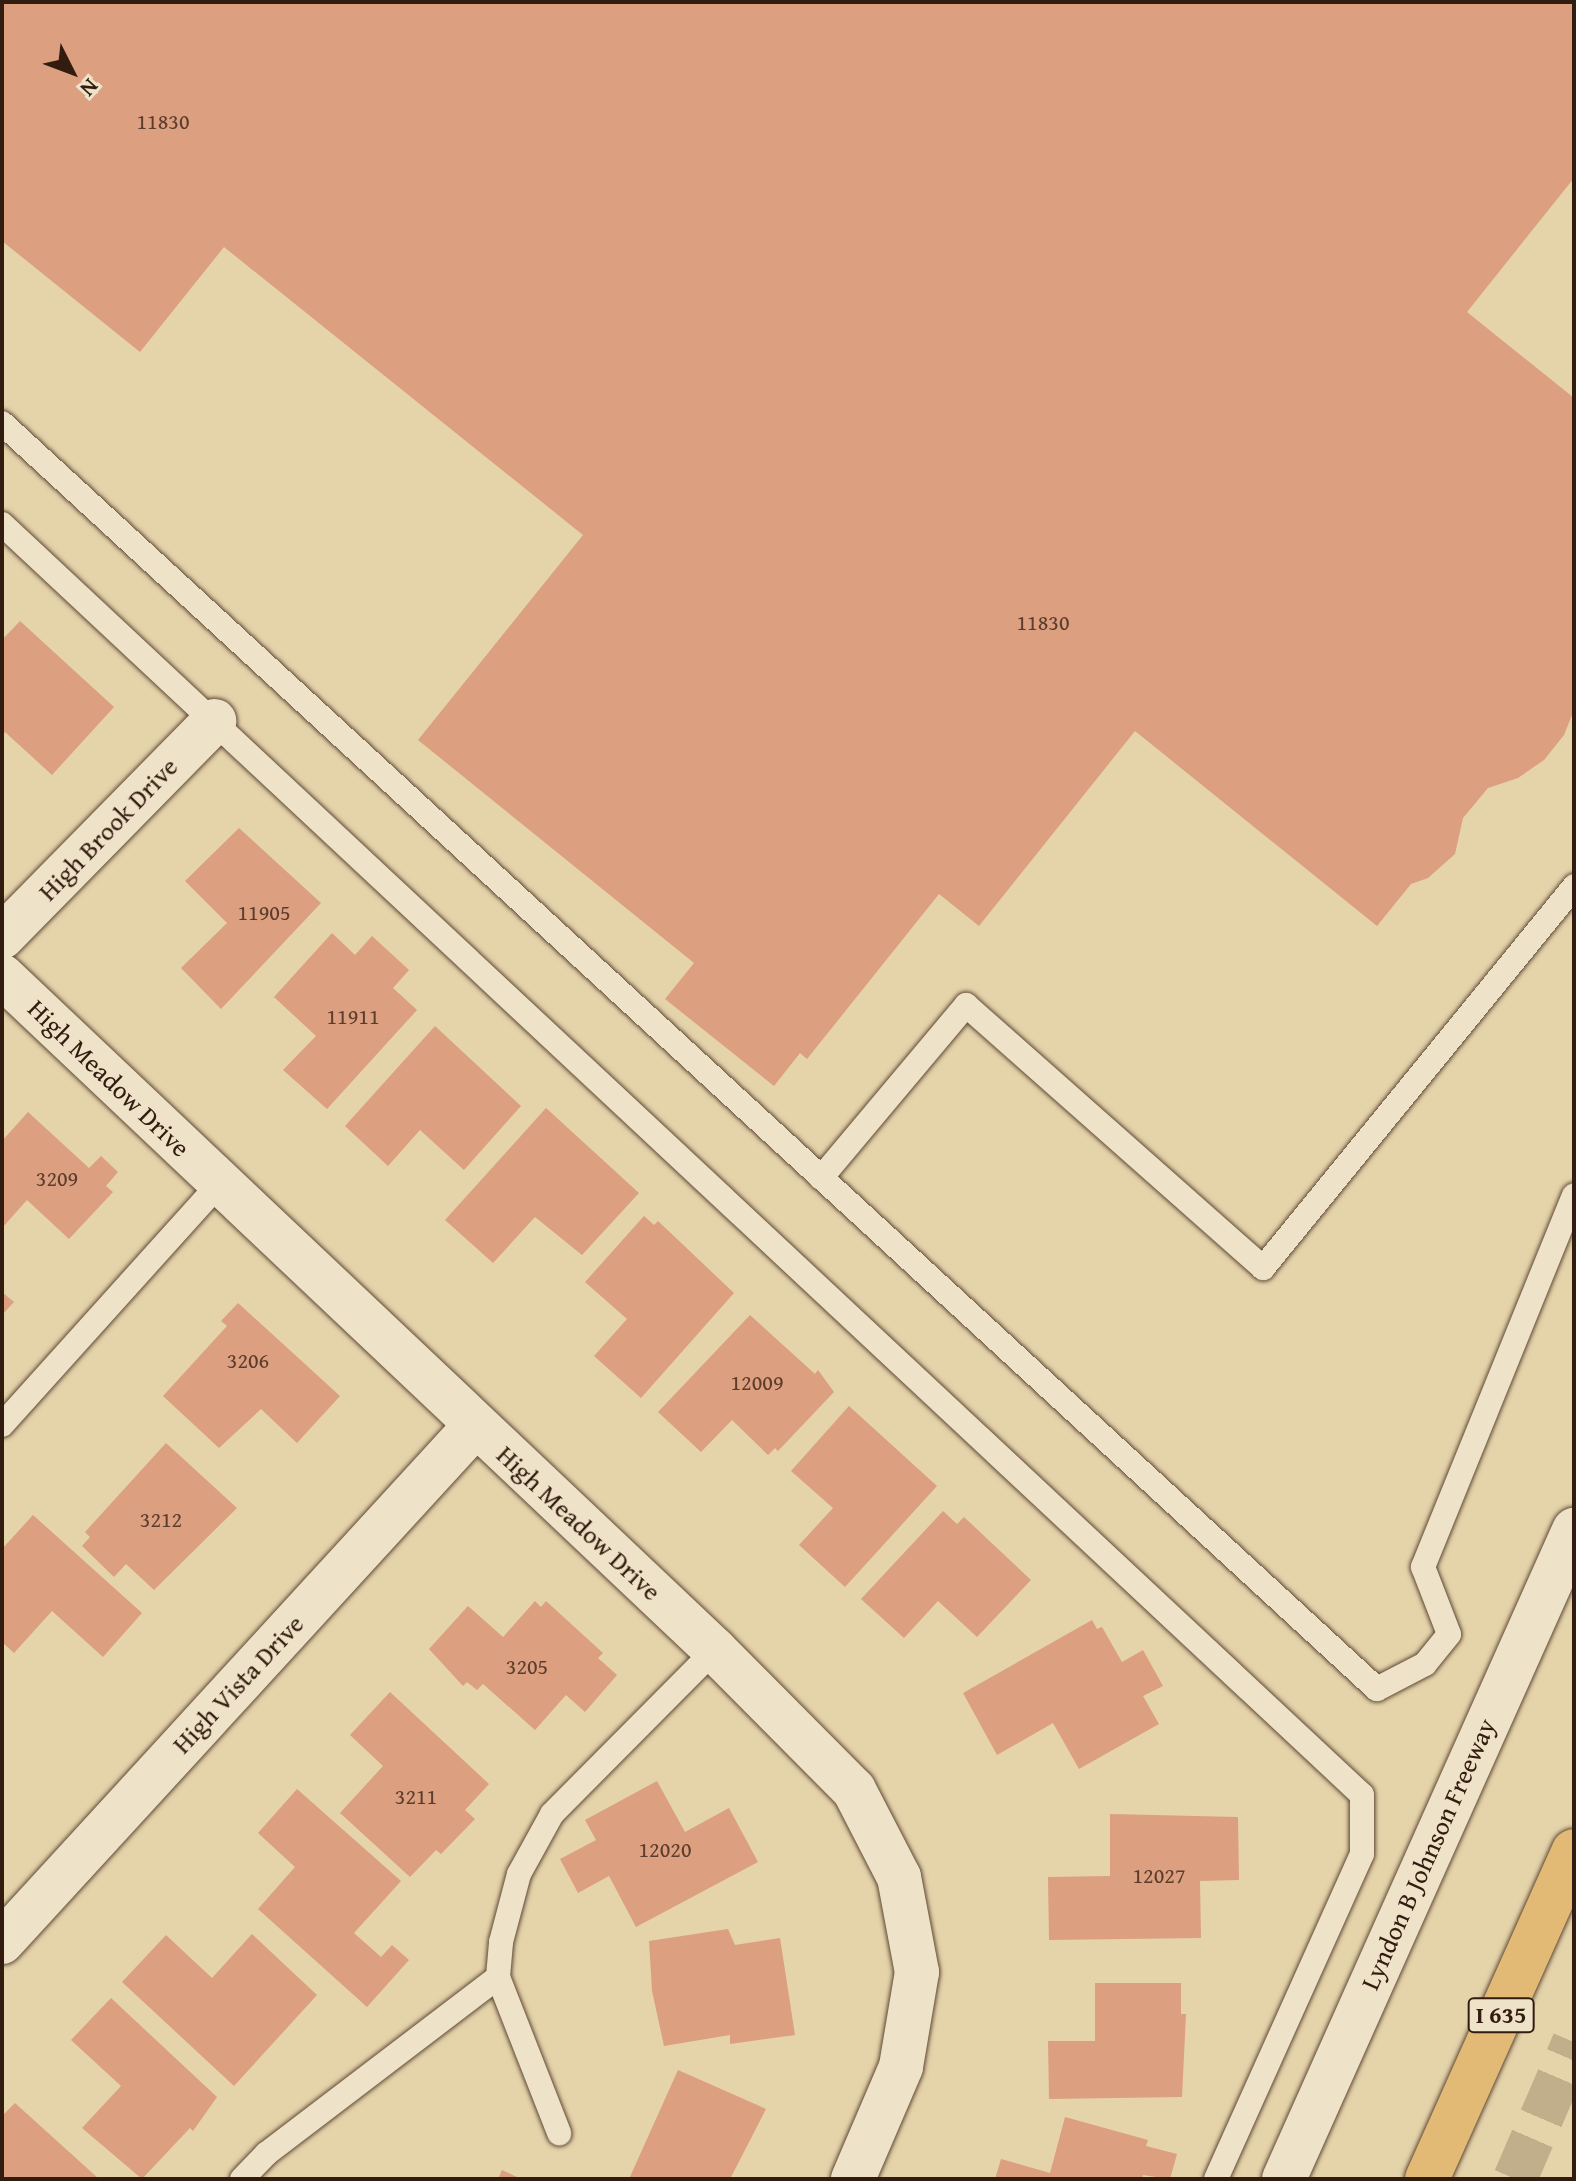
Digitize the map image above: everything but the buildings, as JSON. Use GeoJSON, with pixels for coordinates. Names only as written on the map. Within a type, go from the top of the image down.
{"type":"FeatureCollection","features":[{"type":"Feature","properties":{"kind":"highway","name":"I 635"},"geometry":{"type":"LineString","coordinates":[[1427,2179],[1574,1851]]}},
{"type":"Feature","properties":{"kind":"street","name":"High Brook Drive"},"geometry":{"type":"LineString","coordinates":[[2,937],[214,721]]}},
{"type":"Feature","properties":{"kind":"street","name":"High Meadow Drive"},"geometry":{"type":"LineString","coordinates":[[2,976],[715,1650],[854,1790],[899,1877],[917,1972],[901,2067],[853,2179]]}},
{"type":"Feature","properties":{"kind":"street","name":"High Vista Drive"},"geometry":{"type":"LineString","coordinates":[[2,1942],[475,1426]]}},
{"type":"Feature","properties":{"kind":"street","name":"Lyndon B Johnson Freeway"},"geometry":{"type":"LineString","coordinates":[[1284,2179],[1574,1530]]}},
{"type":"Feature","properties":{"kind":"lane"},"geometry":{"type":"LineString","coordinates":[[2,423],[1377,1689],[1425,1664],[1449,1634],[1423,1567],[1574,1196]]}},
{"type":"Feature","properties":{"kind":"lane"},"geometry":{"type":"LineString","coordinates":[[2,524],[1362,1795],[1362,1854],[1216,2179]]}},
{"type":"Feature","properties":{"kind":"lane"},"geometry":{"type":"LineString","coordinates":[[821,1178],[966,1005],[1263,1268],[1574,886]]}},
{"type":"Feature","properties":{"kind":"lane"},"geometry":{"type":"LineString","coordinates":[[2,1425],[220,1183]]}},
{"type":"Feature","properties":{"kind":"lane"},"geometry":{"type":"LineString","coordinates":[[559,2133],[498,1977],[501,1942],[519,1874],[552,1814],[593,1767],[715,1650]]}},
{"type":"Feature","properties":{"kind":"lane"},"geometry":{"type":"LineString","coordinates":[[242,2179],[266,2154],[498,1977]]}},
{"type":"Feature","properties":{"kind":"tunnel"},"geometry":{"type":"LineString","coordinates":[[1515,2179],[1574,2042]]}}]}
